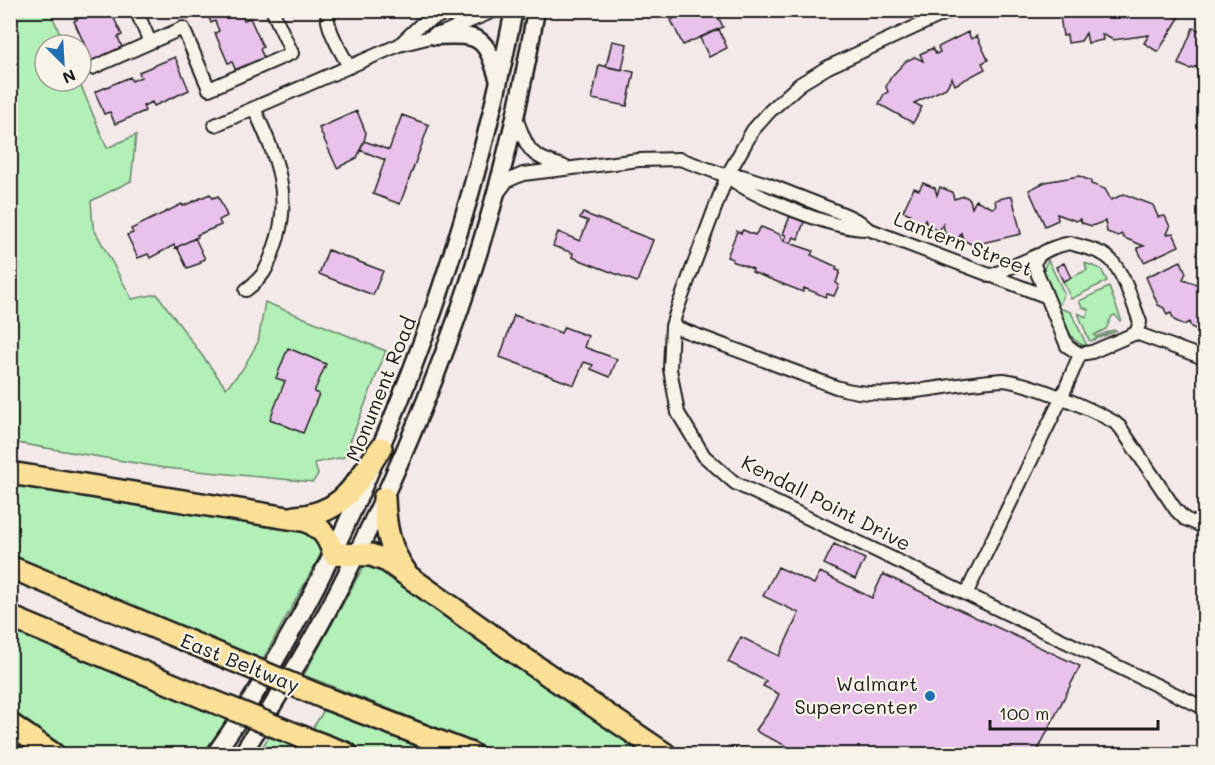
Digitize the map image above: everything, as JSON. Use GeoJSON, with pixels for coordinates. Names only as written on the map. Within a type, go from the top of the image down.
{"type":"FeatureCollection","features":[{"type":"Feature","properties":{"kind":"highway"},"geometry":{"type":"LineString","coordinates":[[291,517],[324,512],[341,502],[381,448]]}},
{"type":"Feature","properties":{"kind":"highway"},"geometry":{"type":"LineString","coordinates":[[10,473],[307,521],[319,527],[327,536],[334,554],[371,555],[387,561],[574,694],[664,754]]}},
{"type":"Feature","properties":{"kind":"highway"},"geometry":{"type":"LineString","coordinates":[[384,498],[391,547],[409,577]]}},
{"type":"Feature","properties":{"kind":"highway","name":"East Beltway"},"geometry":{"type":"LineString","coordinates":[[10,567],[325,698],[471,754]]}},
{"type":"Feature","properties":{"kind":"highway"},"geometry":{"type":"LineString","coordinates":[[10,617],[347,754]]}},
{"type":"Feature","properties":{"kind":"highway"},"geometry":{"type":"LineString","coordinates":[[10,724],[53,754]]}},
{"type":"Feature","properties":{"kind":"main road","name":"Monument Road"},"geometry":{"type":"LineString","coordinates":[[215,754],[277,657],[334,554],[398,410],[441,295],[465,214],[499,82],[514,10]]}},
{"type":"Feature","properties":{"kind":"main road"},"geometry":{"type":"LineString","coordinates":[[242,754],[297,665],[357,554],[384,498],[452,332],[494,197],[515,115],[536,10]]}},
{"type":"Feature","properties":{"kind":"main road"},"geometry":{"type":"LineString","coordinates":[[435,36],[461,35],[476,38],[484,44],[491,55],[499,82]]}},
{"type":"Feature","properties":{"kind":"street"},"geometry":{"type":"LineString","coordinates":[[136,10],[150,42]]}},
{"type":"Feature","properties":{"kind":"street"},"geometry":{"type":"LineString","coordinates":[[93,68],[183,28],[209,89],[292,53],[272,10]]}},
{"type":"Feature","properties":{"kind":"street"},"geometry":{"type":"LineString","coordinates":[[327,10],[335,37],[349,67]]}},
{"type":"Feature","properties":{"kind":"street"},"geometry":{"type":"LineString","coordinates":[[399,45],[420,25],[452,10]]}},
{"type":"Feature","properties":{"kind":"street"},"geometry":{"type":"LineString","coordinates":[[215,125],[399,45],[435,36],[496,10]]}},
{"type":"Feature","properties":{"kind":"street","name":"Kendall Point Drive"},"geometry":{"type":"LineString","coordinates":[[952,10],[828,67],[800,84],[753,130],[727,176],[672,326],[670,369],[678,413],[704,456],[735,483],[1204,708]]}},
{"type":"Feature","properties":{"kind":"street"},"geometry":{"type":"LineString","coordinates":[[246,290],[262,278],[280,233],[284,210],[278,167],[272,147],[254,108]]}},
{"type":"Feature","properties":{"kind":"street"},"geometry":{"type":"LineString","coordinates":[[515,115],[530,151],[538,158],[573,169]]}},
{"type":"Feature","properties":{"kind":"street","name":"Lantern Street"},"geometry":{"type":"LineString","coordinates":[[494,197],[507,182],[523,174],[639,160],[680,159],[727,176],[740,186],[764,197],[840,226],[868,229],[1045,296]]}},
{"type":"Feature","properties":{"kind":"street","name":"Lantern Street"},"geometry":{"type":"LineString","coordinates":[[1080,354],[1067,346],[1034,265],[1038,255],[1061,245],[1070,243],[1105,255],[1118,270],[1140,322],[1136,333]]}},
{"type":"Feature","properties":{"kind":"street"},"geometry":{"type":"LineString","coordinates":[[990,276],[1038,255]]}},
{"type":"Feature","properties":{"kind":"street"},"geometry":{"type":"LineString","coordinates":[[672,326],[856,393],[880,394],[1004,380],[1016,382],[1114,422],[1120,427],[1176,510],[1185,519],[1204,526]]}},
{"type":"Feature","properties":{"kind":"street"},"geometry":{"type":"LineString","coordinates":[[966,594],[1061,399],[1080,354],[1092,352],[1136,333],[1204,358]]}},
{"type":"Feature","properties":{"kind":"green space"},"geometry":{"type":"Polygon","coordinates":[[[10,11],[50,11],[60,33],[33,33],[33,93],[84,93],[107,148],[136,135],[131,181],[91,201],[93,227],[132,299],[157,294],[226,388],[242,370],[258,342],[265,302],[386,351],[344,457],[314,463],[318,474],[313,482],[165,468],[11,442],[10,11]]]}},
{"type":"Feature","properties":{"kind":"green space"},"geometry":{"type":"Polygon","coordinates":[[[1048,260],[1064,293],[1060,304],[1057,305],[1044,274],[1048,260]]]}},
{"type":"Feature","properties":{"kind":"green space"},"geometry":{"type":"Polygon","coordinates":[[[1085,263],[1101,269],[1107,281],[1071,299],[1063,281],[1087,270],[1085,263]]]}},
{"type":"Feature","properties":{"kind":"green space"},"geometry":{"type":"Polygon","coordinates":[[[1109,287],[1121,319],[1120,321],[1115,315],[1112,316],[1106,329],[1094,335],[1096,337],[1113,330],[1116,331],[1091,341],[1078,313],[1086,317],[1089,310],[1082,307],[1079,301],[1109,287]]]}},
{"type":"Feature","properties":{"kind":"green space"},"geometry":{"type":"Polygon","coordinates":[[[1060,310],[1071,312],[1087,346],[1072,337],[1066,327],[1060,310]]]}},
{"type":"Feature","properties":{"kind":"green space"},"geometry":{"type":"Polygon","coordinates":[[[10,478],[306,527],[323,550],[263,659],[11,555],[10,478]]]}},
{"type":"Feature","properties":{"kind":"green space"},"geometry":{"type":"Polygon","coordinates":[[[367,560],[372,561],[658,754],[502,754],[304,675],[367,560]]]}},
{"type":"Feature","properties":{"kind":"green space"},"geometry":{"type":"Polygon","coordinates":[[[11,630],[227,720],[203,754],[60,754],[11,718],[11,630]]]}},
{"type":"Feature","properties":{"kind":"green space"},"geometry":{"type":"Polygon","coordinates":[[[326,707],[447,754],[368,754],[311,731],[326,707]]]}},
{"type":"Feature","properties":{"kind":"green space"},"geometry":{"type":"Polygon","coordinates":[[[269,737],[314,754],[257,754],[269,737]]]}},
{"type":"Feature","properties":{"kind":"building"},"geometry":{"type":"Polygon","coordinates":[[[74,10],[110,10],[122,35],[118,37],[122,47],[93,61],[93,33],[79,33],[74,21],[78,19],[74,10]]]}},
{"type":"Feature","properties":{"kind":"building"},"geometry":{"type":"Polygon","coordinates":[[[206,10],[240,10],[244,20],[250,18],[263,47],[260,49],[264,58],[236,71],[232,62],[228,63],[215,33],[219,31],[215,21],[211,23],[206,10]]]}},
{"type":"Feature","properties":{"kind":"building"},"geometry":{"type":"Polygon","coordinates":[[[691,10],[715,10],[723,27],[683,45],[671,20],[691,10]]]}},
{"type":"Feature","properties":{"kind":"building"},"geometry":{"type":"Polygon","coordinates":[[[1059,10],[1164,10],[1165,14],[1169,13],[1179,18],[1158,52],[1144,43],[1149,35],[1113,40],[1102,34],[1103,40],[1088,43],[1086,33],[1081,41],[1068,43],[1067,35],[1063,36],[1059,10]]]}},
{"type":"Feature","properties":{"kind":"building"},"geometry":{"type":"Polygon","coordinates":[[[1193,28],[1204,32],[1204,81],[1197,66],[1190,69],[1178,64],[1193,28]]]}},
{"type":"Feature","properties":{"kind":"building"},"geometry":{"type":"Polygon","coordinates":[[[719,29],[727,48],[709,57],[700,38],[719,29]]]}},
{"type":"Feature","properties":{"kind":"building"},"geometry":{"type":"Polygon","coordinates":[[[968,32],[971,39],[977,36],[988,60],[982,63],[985,69],[955,85],[952,78],[946,88],[914,103],[922,107],[913,123],[879,104],[884,94],[888,92],[886,87],[891,77],[906,61],[915,57],[923,61],[920,54],[933,48],[936,54],[940,52],[938,47],[968,32]]]}},
{"type":"Feature","properties":{"kind":"building"},"geometry":{"type":"Polygon","coordinates":[[[612,41],[627,44],[622,70],[606,67],[612,41]]]}},
{"type":"Feature","properties":{"kind":"building"},"geometry":{"type":"Polygon","coordinates":[[[175,57],[189,90],[154,106],[152,102],[143,106],[145,111],[115,124],[110,112],[104,114],[95,92],[130,77],[132,81],[141,77],[139,72],[175,57]]]}},
{"type":"Feature","properties":{"kind":"building"},"geometry":{"type":"Polygon","coordinates":[[[599,65],[634,72],[627,106],[592,99],[599,65]]]}},
{"type":"Feature","properties":{"kind":"building"},"geometry":{"type":"Polygon","coordinates":[[[357,111],[366,133],[364,141],[357,158],[337,168],[319,128],[357,111]]]}},
{"type":"Feature","properties":{"kind":"building"},"geometry":{"type":"Polygon","coordinates":[[[402,115],[429,125],[400,204],[373,194],[385,160],[360,150],[364,141],[389,150],[402,115]]]}},
{"type":"Feature","properties":{"kind":"building"},"geometry":{"type":"Polygon","coordinates":[[[1079,176],[1105,189],[1111,200],[1124,194],[1153,205],[1158,217],[1165,216],[1170,227],[1167,234],[1173,233],[1179,246],[1144,262],[1137,248],[1144,246],[1124,238],[1122,234],[1118,236],[1107,232],[1105,221],[1092,226],[1082,223],[1080,219],[1076,221],[1057,214],[1058,220],[1045,226],[1029,190],[1045,182],[1079,176]]]}},
{"type":"Feature","properties":{"kind":"building"},"geometry":{"type":"Polygon","coordinates":[[[923,183],[935,188],[937,195],[940,187],[952,192],[954,199],[964,196],[970,199],[972,208],[976,200],[992,208],[996,207],[995,200],[1012,196],[1021,234],[973,245],[963,240],[961,233],[958,240],[945,234],[943,224],[939,231],[927,226],[925,219],[922,226],[908,220],[910,214],[903,211],[914,188],[919,190],[923,183]]]}},
{"type":"Feature","properties":{"kind":"building"},"geometry":{"type":"Polygon","coordinates":[[[210,194],[213,198],[218,196],[227,216],[219,220],[221,225],[150,258],[148,254],[138,258],[127,235],[133,233],[131,229],[182,204],[183,206],[210,194]]]}},
{"type":"Feature","properties":{"kind":"building"},"geometry":{"type":"Polygon","coordinates":[[[583,213],[653,240],[637,282],[572,257],[573,253],[553,246],[558,232],[580,241],[588,221],[580,218],[583,213]]]}},
{"type":"Feature","properties":{"kind":"building"},"geometry":{"type":"Polygon","coordinates":[[[790,216],[804,222],[798,239],[794,237],[791,243],[784,241],[786,235],[783,234],[790,216]]]}},
{"type":"Feature","properties":{"kind":"building"},"geometry":{"type":"Polygon","coordinates":[[[761,227],[779,234],[784,241],[813,251],[811,255],[837,267],[836,270],[840,271],[836,283],[839,285],[834,296],[827,294],[826,297],[804,288],[803,292],[752,272],[753,269],[727,257],[737,231],[741,233],[743,230],[755,235],[761,227]]]}},
{"type":"Feature","properties":{"kind":"building"},"geometry":{"type":"Polygon","coordinates":[[[195,238],[205,259],[187,268],[177,247],[195,238]]]}},
{"type":"Feature","properties":{"kind":"building"},"geometry":{"type":"Polygon","coordinates":[[[328,250],[383,271],[373,295],[319,274],[328,250]]]}},
{"type":"Feature","properties":{"kind":"building"},"geometry":{"type":"Polygon","coordinates":[[[1181,261],[1186,273],[1183,279],[1204,287],[1204,329],[1200,331],[1191,327],[1189,322],[1184,325],[1174,320],[1171,313],[1167,315],[1164,308],[1158,305],[1146,277],[1181,261]]]}},
{"type":"Feature","properties":{"kind":"building"},"geometry":{"type":"Polygon","coordinates":[[[1064,263],[1071,278],[1063,281],[1056,267],[1064,263]]]}},
{"type":"Feature","properties":{"kind":"building"},"geometry":{"type":"Polygon","coordinates":[[[514,315],[561,333],[564,327],[588,336],[584,347],[617,359],[610,377],[591,369],[593,365],[584,362],[574,385],[500,357],[514,315]]]}},
{"type":"Feature","properties":{"kind":"building"},"geometry":{"type":"Polygon","coordinates":[[[288,348],[326,364],[314,392],[319,394],[303,433],[270,419],[285,381],[276,378],[288,348]]]}},
{"type":"Feature","properties":{"kind":"building"},"geometry":{"type":"Polygon","coordinates":[[[834,544],[865,559],[855,579],[824,564],[834,544]]]}},
{"type":"Feature","properties":{"kind":"building"},"geometry":{"type":"Polygon","coordinates":[[[778,567],[814,584],[820,572],[872,598],[883,574],[1080,666],[1036,754],[803,754],[759,733],[756,730],[779,694],[763,686],[766,681],[728,662],[741,637],[779,656],[799,613],[763,596],[778,567]]]}},
{"type":"Feature","properties":{"kind":"place","name":"Walmart Supercenter"},"geometry":{"type":"Point","coordinates":[930,696]}}]}
